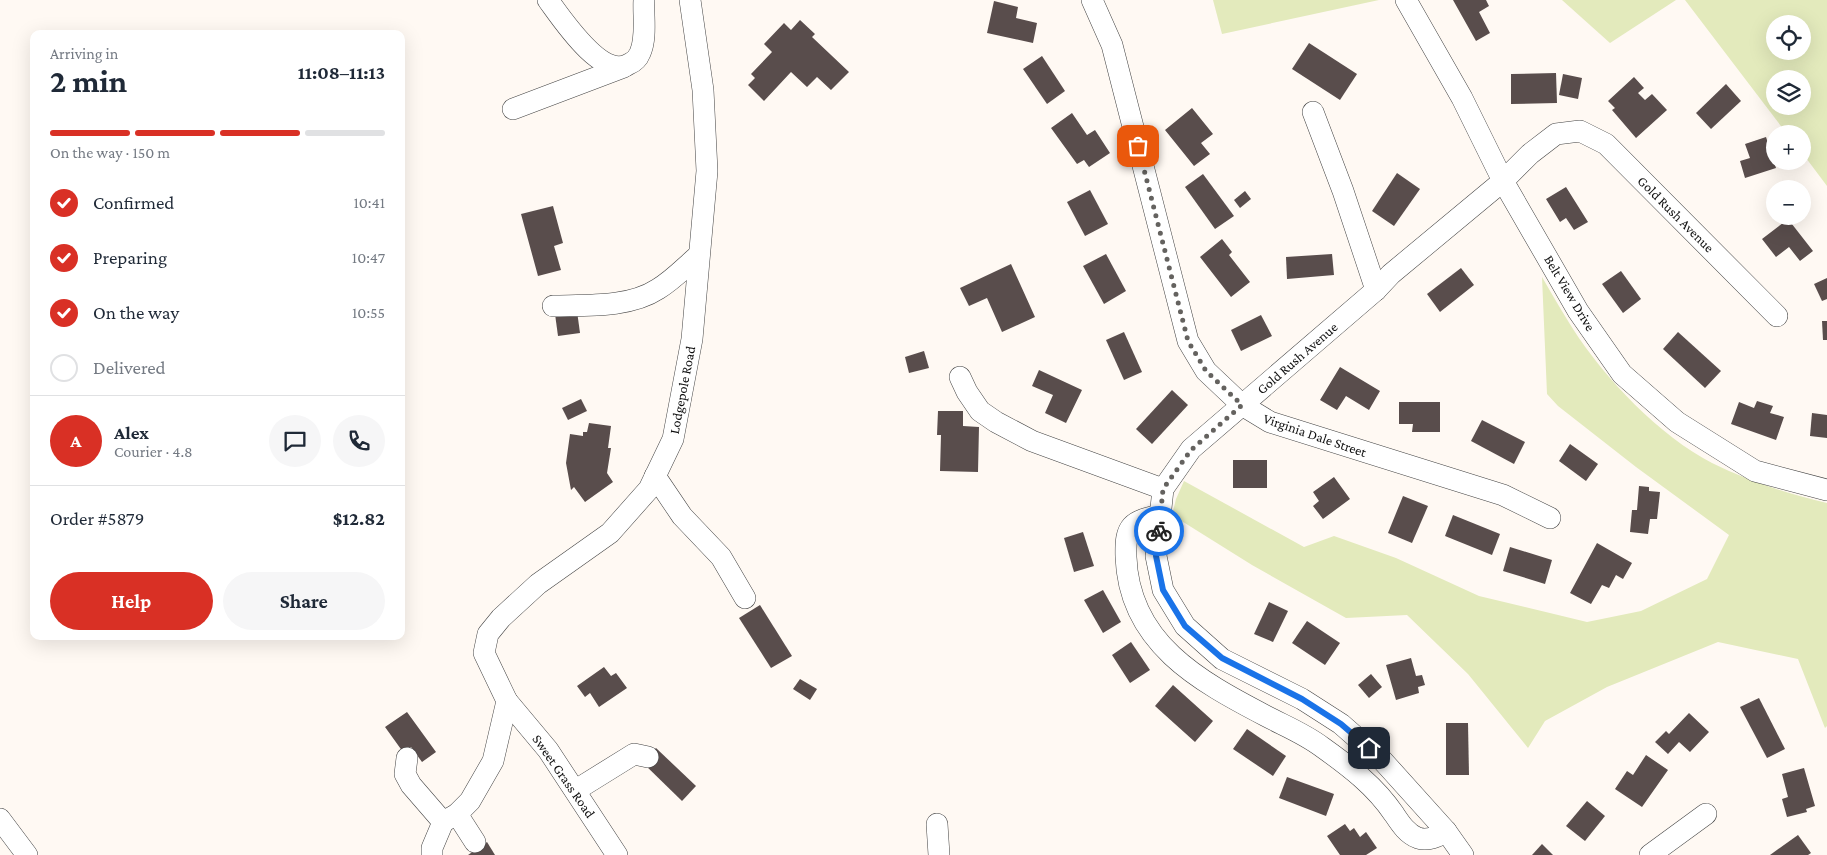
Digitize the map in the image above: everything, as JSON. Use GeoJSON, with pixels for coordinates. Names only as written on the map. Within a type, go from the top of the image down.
{"type":"FeatureCollection","features":[{"type":"Feature","properties":{"kind":"street"},"geometry":{"type":"LineString","coordinates":[[548,0],[577,39],[604,63],[619,68],[626,66]]}},
{"type":"Feature","properties":{"kind":"street"},"geometry":{"type":"LineString","coordinates":[[513,109],[635,61],[640,53],[643,38],[644,0]]}},
{"type":"Feature","properties":{"kind":"street","name":"Lodgepole Road"},"geometry":{"type":"LineString","coordinates":[[507,701],[484,653],[488,634],[501,618],[538,584],[610,533],[649,489],[673,439],[692,339],[707,171],[703,90],[690,0]]}},
{"type":"Feature","properties":{"kind":"street","name":"Virginia Dale Street"},"geometry":{"type":"LineString","coordinates":[[1092,0],[1112,45],[1188,341],[1206,371],[1242,405],[1270,422],[1503,495],[1550,518]]}},
{"type":"Feature","properties":{"kind":"street","name":"Belt View Drive"},"geometry":{"type":"LineString","coordinates":[[1406,0],[1462,98],[1503,181],[1578,311],[1622,374],[1678,422],[1755,471],[1827,490]]}},
{"type":"Feature","properties":{"kind":"street"},"geometry":{"type":"LineString","coordinates":[[1313,112],[1343,191],[1376,290]]}},
{"type":"Feature","properties":{"kind":"street","name":"Gold Rush Avenue"},"geometry":{"type":"LineString","coordinates":[[1163,489],[1191,450],[1376,290],[1391,274],[1503,181],[1530,154],[1556,134],[1580,131],[1606,144],[1777,316]]}},
{"type":"Feature","properties":{"kind":"street"},"geometry":{"type":"LineString","coordinates":[[553,306],[604,304],[635,298],[657,290],[699,255]]}},
{"type":"Feature","properties":{"kind":"street"},"geometry":{"type":"LineString","coordinates":[[960,377],[967,392],[980,411],[996,422],[1032,441],[1163,489],[1156,556],[1163,590],[1185,626],[1222,658],[1302,699],[1341,724],[1382,760],[1446,831],[1463,855]]}},
{"type":"Feature","properties":{"kind":"street"},"geometry":{"type":"LineString","coordinates":[[655,476],[682,516],[721,557],[745,598]]}},
{"type":"Feature","properties":{"kind":"street"},"geometry":{"type":"LineString","coordinates":[[1161,515],[1138,519],[1130,529],[1126,544],[1126,564],[1131,586],[1147,627],[1156,640],[1176,660],[1205,683],[1317,743],[1340,760],[1382,796],[1407,832],[1419,838],[1428,838],[1439,837],[1446,831]]}},
{"type":"Feature","properties":{"kind":"street"},"geometry":{"type":"LineString","coordinates":[[432,855],[432,848],[450,818],[470,801],[493,761],[507,701]]}},
{"type":"Feature","properties":{"kind":"street","name":"Sweet Grass Road"},"geometry":{"type":"LineString","coordinates":[[507,701],[548,750],[617,855]]}},
{"type":"Feature","properties":{"kind":"street"},"geometry":{"type":"LineString","coordinates":[[576,790],[634,754],[648,757]]}},
{"type":"Feature","properties":{"kind":"street"},"geometry":{"type":"LineString","coordinates":[[406,758],[405,774],[411,785],[475,842]]}},
{"type":"Feature","properties":{"kind":"street"},"geometry":{"type":"LineString","coordinates":[[1650,855],[1706,814]]}},
{"type":"Feature","properties":{"kind":"street"},"geometry":{"type":"LineString","coordinates":[[0,819],[27,855]]}},
{"type":"Feature","properties":{"kind":"street"},"geometry":{"type":"LineString","coordinates":[[937,824],[939,855]]}},
{"type":"Feature","properties":{"kind":"green space"},"geometry":{"type":"Polygon","coordinates":[[[1213,0],[1379,0],[1222,34],[1213,0]]]}},
{"type":"Feature","properties":{"kind":"green space"},"geometry":{"type":"Polygon","coordinates":[[[1562,0],[1676,0],[1610,43],[1562,0]]]}},
{"type":"Feature","properties":{"kind":"green space"},"geometry":{"type":"Polygon","coordinates":[[[1685,0],[1827,0],[1827,186],[1811,165],[1811,125],[1780,125],[1773,115],[1811,115],[1811,70],[1766,70],[1766,106],[1685,0]]]}},
{"type":"Feature","properties":{"kind":"green space"},"geometry":{"type":"Polygon","coordinates":[[[1542,277],[1573,329],[1601,367],[1635,405],[1673,438],[1692,452],[1740,476],[1783,491],[1827,503],[1827,726],[1825,728],[1798,659],[1718,642],[1607,687],[1545,721],[1528,748],[1468,674],[1407,615],[1346,618],[1252,565],[1172,515],[1176,499],[1184,481],[1304,547],[1334,536],[1396,558],[1479,596],[1587,622],[1641,611],[1707,579],[1729,535],[1636,467],[1558,406],[1547,394],[1542,277]]]}},
{"type":"Feature","properties":{"kind":"building"},"geometry":{"type":"Polygon","coordinates":[[[1453,0],[1486,0],[1489,6],[1479,12],[1490,33],[1476,41],[1453,0]]]}},
{"type":"Feature","properties":{"kind":"building"},"geometry":{"type":"Polygon","coordinates":[[[994,1],[1018,7],[1016,18],[1037,23],[1033,43],[987,33],[994,1]]]}},
{"type":"Feature","properties":{"kind":"building"},"geometry":{"type":"Polygon","coordinates":[[[800,20],[815,34],[812,37],[849,72],[831,90],[817,77],[807,87],[791,72],[764,101],[748,85],[755,78],[751,74],[772,52],[764,44],[784,23],[791,30],[800,20]]]}},
{"type":"Feature","properties":{"kind":"building"},"geometry":{"type":"Polygon","coordinates":[[[1309,43],[1357,74],[1340,100],[1292,69],[1309,43]]]}},
{"type":"Feature","properties":{"kind":"building"},"geometry":{"type":"Polygon","coordinates":[[[1042,56],[1065,91],[1047,104],[1023,69],[1042,56]]]}},
{"type":"Feature","properties":{"kind":"building"},"geometry":{"type":"Polygon","coordinates":[[[1556,73],[1557,103],[1511,104],[1511,74],[1556,73]]]}},
{"type":"Feature","properties":{"kind":"building"},"geometry":{"type":"Polygon","coordinates":[[[1563,74],[1582,78],[1578,99],[1559,95],[1563,74]]]}},
{"type":"Feature","properties":{"kind":"building"},"geometry":{"type":"Polygon","coordinates":[[[1634,77],[1644,88],[1638,93],[1645,100],[1652,94],[1667,110],[1636,138],[1612,110],[1615,108],[1608,101],[1634,77]]]}},
{"type":"Feature","properties":{"kind":"building"},"geometry":{"type":"Polygon","coordinates":[[[1726,84],[1741,101],[1711,129],[1696,113],[1726,84]]]}},
{"type":"Feature","properties":{"kind":"building"},"geometry":{"type":"Polygon","coordinates":[[[1192,108],[1213,134],[1201,143],[1210,154],[1194,166],[1165,130],[1192,108]]]}},
{"type":"Feature","properties":{"kind":"building"},"geometry":{"type":"Polygon","coordinates":[[[1072,113],[1087,135],[1095,130],[1110,153],[1089,167],[1084,160],[1077,164],[1051,128],[1072,113]]]}},
{"type":"Feature","properties":{"kind":"building"},"geometry":{"type":"Polygon","coordinates":[[[1766,137],[1766,170],[1770,170],[1745,178],[1740,161],[1750,158],[1745,144],[1766,137]]]}},
{"type":"Feature","properties":{"kind":"building"},"geometry":{"type":"Polygon","coordinates":[[[1397,173],[1420,189],[1394,226],[1372,211],[1397,173]]]}},
{"type":"Feature","properties":{"kind":"building"},"geometry":{"type":"Polygon","coordinates":[[[1203,174],[1234,216],[1215,229],[1185,187],[1203,174]]]}},
{"type":"Feature","properties":{"kind":"building"},"geometry":{"type":"Polygon","coordinates":[[[1566,187],[1588,222],[1574,230],[1566,218],[1560,222],[1546,199],[1566,187]]]}},
{"type":"Feature","properties":{"kind":"building"},"geometry":{"type":"Polygon","coordinates":[[[1090,190],[1108,224],[1085,236],[1067,202],[1090,190]]]}},
{"type":"Feature","properties":{"kind":"building"},"geometry":{"type":"Polygon","coordinates":[[[1245,191],[1251,199],[1240,208],[1234,200],[1245,191]]]}},
{"type":"Feature","properties":{"kind":"building"},"geometry":{"type":"Polygon","coordinates":[[[553,206],[563,243],[554,246],[561,270],[538,276],[521,214],[553,206]]]}},
{"type":"Feature","properties":{"kind":"building"},"geometry":{"type":"Polygon","coordinates":[[[1780,225],[1793,225],[1813,251],[1800,261],[1789,247],[1776,257],[1762,239],[1780,225]]]}},
{"type":"Feature","properties":{"kind":"building"},"geometry":{"type":"Polygon","coordinates":[[[1222,239],[1232,252],[1229,255],[1250,282],[1231,297],[1200,257],[1222,239]]]}},
{"type":"Feature","properties":{"kind":"building"},"geometry":{"type":"Polygon","coordinates":[[[1106,254],[1126,291],[1104,304],[1083,266],[1106,254]]]}},
{"type":"Feature","properties":{"kind":"building"},"geometry":{"type":"Polygon","coordinates":[[[1332,254],[1334,275],[1287,279],[1286,257],[1332,254]]]}},
{"type":"Feature","properties":{"kind":"building"},"geometry":{"type":"Polygon","coordinates":[[[1011,264],[1035,317],[1002,332],[987,298],[969,306],[960,288],[1011,264]]]}},
{"type":"Feature","properties":{"kind":"building"},"geometry":{"type":"Polygon","coordinates":[[[1461,268],[1474,285],[1440,312],[1427,294],[1461,268]]]}},
{"type":"Feature","properties":{"kind":"building"},"geometry":{"type":"Polygon","coordinates":[[[1621,271],[1641,299],[1623,313],[1602,284],[1621,271]]]}},
{"type":"Feature","properties":{"kind":"building"},"geometry":{"type":"Polygon","coordinates":[[[1827,278],[1827,299],[1822,301],[1814,284],[1827,278]]]}},
{"type":"Feature","properties":{"kind":"building"},"geometry":{"type":"Polygon","coordinates":[[[577,311],[580,333],[558,336],[555,314],[577,311]]]}},
{"type":"Feature","properties":{"kind":"building"},"geometry":{"type":"Polygon","coordinates":[[[1261,315],[1272,336],[1241,351],[1231,330],[1261,315]]]}},
{"type":"Feature","properties":{"kind":"building"},"geometry":{"type":"Polygon","coordinates":[[[1822,321],[1827,321],[1827,340],[1823,340],[1822,321]]]}},
{"type":"Feature","properties":{"kind":"building"},"geometry":{"type":"Polygon","coordinates":[[[1124,332],[1142,372],[1124,380],[1106,340],[1124,332]]]}},
{"type":"Feature","properties":{"kind":"building"},"geometry":{"type":"Polygon","coordinates":[[[1678,332],[1721,371],[1705,388],[1663,349],[1678,332]]]}},
{"type":"Feature","properties":{"kind":"building"},"geometry":{"type":"Polygon","coordinates":[[[924,351],[929,368],[909,373],[905,357],[924,351]]]}},
{"type":"Feature","properties":{"kind":"building"},"geometry":{"type":"Polygon","coordinates":[[[1340,367],[1380,391],[1369,410],[1346,396],[1337,410],[1320,400],[1340,367]]]}},
{"type":"Feature","properties":{"kind":"building"},"geometry":{"type":"Polygon","coordinates":[[[1039,370],[1082,390],[1066,423],[1045,413],[1053,395],[1032,386],[1039,370]]]}},
{"type":"Feature","properties":{"kind":"building"},"geometry":{"type":"Polygon","coordinates":[[[1172,390],[1188,405],[1152,444],[1136,429],[1172,390]]]}},
{"type":"Feature","properties":{"kind":"building"},"geometry":{"type":"Polygon","coordinates":[[[581,399],[587,411],[568,420],[562,408],[581,399]]]}},
{"type":"Feature","properties":{"kind":"building"},"geometry":{"type":"Polygon","coordinates":[[[1757,401],[1773,406],[1770,413],[1784,417],[1776,440],[1731,424],[1739,402],[1754,408],[1757,401]]]}},
{"type":"Feature","properties":{"kind":"building"},"geometry":{"type":"Polygon","coordinates":[[[1399,402],[1440,402],[1440,432],[1412,432],[1413,424],[1399,424],[1399,402]]]}},
{"type":"Feature","properties":{"kind":"building"},"geometry":{"type":"Polygon","coordinates":[[[938,411],[963,411],[963,426],[979,427],[978,472],[940,471],[941,435],[937,435],[938,411]]]}},
{"type":"Feature","properties":{"kind":"building"},"geometry":{"type":"Polygon","coordinates":[[[1812,413],[1827,415],[1827,438],[1810,436],[1812,413]]]}},
{"type":"Feature","properties":{"kind":"building"},"geometry":{"type":"Polygon","coordinates":[[[1482,420],[1525,442],[1514,464],[1471,441],[1482,420]]]}},
{"type":"Feature","properties":{"kind":"building"},"geometry":{"type":"Polygon","coordinates":[[[589,423],[611,426],[608,448],[611,448],[607,473],[613,482],[585,502],[574,487],[571,490],[566,463],[570,434],[583,436],[583,432],[587,432],[589,423]]]}},
{"type":"Feature","properties":{"kind":"building"},"geometry":{"type":"Polygon","coordinates":[[[1570,444],[1598,464],[1586,481],[1559,461],[1570,444]]]}},
{"type":"Feature","properties":{"kind":"building"},"geometry":{"type":"Polygon","coordinates":[[[1233,460],[1267,460],[1267,488],[1233,488],[1233,460]]]}},
{"type":"Feature","properties":{"kind":"building"},"geometry":{"type":"Polygon","coordinates":[[[1334,477],[1350,499],[1323,519],[1313,506],[1319,501],[1313,492],[1334,477]]]}},
{"type":"Feature","properties":{"kind":"building"},"geometry":{"type":"Polygon","coordinates":[[[1639,486],[1649,487],[1649,491],[1660,492],[1657,519],[1650,519],[1648,534],[1630,532],[1632,510],[1637,510],[1639,486]]]}},
{"type":"Feature","properties":{"kind":"building"},"geometry":{"type":"Polygon","coordinates":[[[1403,496],[1428,506],[1412,543],[1388,533],[1403,496]]]}},
{"type":"Feature","properties":{"kind":"building"},"geometry":{"type":"Polygon","coordinates":[[[1453,515],[1500,534],[1492,555],[1445,536],[1453,515]]]}},
{"type":"Feature","properties":{"kind":"building"},"geometry":{"type":"Polygon","coordinates":[[[1083,532],[1094,566],[1074,572],[1064,538],[1083,532]]]}},
{"type":"Feature","properties":{"kind":"building"},"geometry":{"type":"Polygon","coordinates":[[[1597,543],[1632,563],[1623,579],[1616,575],[1609,588],[1602,585],[1591,604],[1570,593],[1597,543]]]}},
{"type":"Feature","properties":{"kind":"building"},"geometry":{"type":"Polygon","coordinates":[[[1510,547],[1552,560],[1545,584],[1503,571],[1510,547]]]}},
{"type":"Feature","properties":{"kind":"building"},"geometry":{"type":"Polygon","coordinates":[[[1103,590],[1121,622],[1103,633],[1084,600],[1103,590]]]}},
{"type":"Feature","properties":{"kind":"building"},"geometry":{"type":"Polygon","coordinates":[[[1269,602],[1288,611],[1273,642],[1254,634],[1269,602]]]}},
{"type":"Feature","properties":{"kind":"building"},"geometry":{"type":"Polygon","coordinates":[[[760,605],[792,656],[771,668],[739,618],[760,605]]]}},
{"type":"Feature","properties":{"kind":"building"},"geometry":{"type":"Polygon","coordinates":[[[1307,621],[1340,643],[1325,665],[1292,643],[1307,621]]]}},
{"type":"Feature","properties":{"kind":"building"},"geometry":{"type":"Polygon","coordinates":[[[1131,642],[1150,670],[1130,683],[1112,655],[1131,642]]]}},
{"type":"Feature","properties":{"kind":"building"},"geometry":{"type":"Polygon","coordinates":[[[1411,658],[1416,676],[1422,675],[1425,685],[1418,687],[1419,693],[1396,700],[1386,665],[1411,658]]]}},
{"type":"Feature","properties":{"kind":"building"},"geometry":{"type":"Polygon","coordinates":[[[604,667],[611,676],[616,673],[627,688],[599,707],[590,693],[585,697],[577,686],[604,667]]]}},
{"type":"Feature","properties":{"kind":"building"},"geometry":{"type":"Polygon","coordinates":[[[1371,674],[1382,687],[1369,698],[1358,685],[1371,674]]]}},
{"type":"Feature","properties":{"kind":"building"},"geometry":{"type":"Polygon","coordinates":[[[800,679],[817,689],[810,700],[793,689],[800,679]]]}},
{"type":"Feature","properties":{"kind":"building"},"geometry":{"type":"Polygon","coordinates":[[[1173,685],[1213,721],[1195,742],[1155,706],[1173,685]]]}},
{"type":"Feature","properties":{"kind":"building"},"geometry":{"type":"Polygon","coordinates":[[[1759,698],[1785,749],[1767,758],[1740,707],[1759,698]]]}},
{"type":"Feature","properties":{"kind":"building"},"geometry":{"type":"Polygon","coordinates":[[[407,712],[436,752],[422,762],[411,747],[403,752],[385,727],[407,712]]]}},
{"type":"Feature","properties":{"kind":"building"},"geometry":{"type":"Polygon","coordinates":[[[1689,713],[1709,732],[1690,752],[1679,742],[1668,754],[1655,742],[1666,731],[1669,734],[1689,713]]]}},
{"type":"Feature","properties":{"kind":"building"},"geometry":{"type":"Polygon","coordinates":[[[1446,723],[1468,723],[1469,775],[1446,775],[1446,723]]]}},
{"type":"Feature","properties":{"kind":"building"},"geometry":{"type":"Polygon","coordinates":[[[1247,729],[1286,756],[1273,776],[1233,749],[1247,729]]]}},
{"type":"Feature","properties":{"kind":"building"},"geometry":{"type":"Polygon","coordinates":[[[656,748],[696,786],[682,801],[642,762],[656,748]]]}},
{"type":"Feature","properties":{"kind":"building"},"geometry":{"type":"Polygon","coordinates":[[[1646,755],[1668,770],[1642,807],[1615,789],[1627,771],[1633,775],[1646,755]]]}},
{"type":"Feature","properties":{"kind":"building"},"geometry":{"type":"Polygon","coordinates":[[[1804,768],[1815,806],[1806,809],[1807,812],[1787,817],[1782,799],[1788,797],[1782,774],[1804,768]]]}},
{"type":"Feature","properties":{"kind":"building"},"geometry":{"type":"Polygon","coordinates":[[[1287,777],[1334,794],[1326,816],[1279,798],[1287,777]]]}},
{"type":"Feature","properties":{"kind":"building"},"geometry":{"type":"Polygon","coordinates":[[[1587,801],[1605,816],[1585,841],[1566,826],[1587,801]]]}},
{"type":"Feature","properties":{"kind":"building"},"geometry":{"type":"Polygon","coordinates":[[[1345,824],[1350,831],[1354,828],[1360,837],[1366,832],[1377,848],[1366,855],[1340,855],[1327,836],[1345,824]]]}},
{"type":"Feature","properties":{"kind":"building"},"geometry":{"type":"Polygon","coordinates":[[[1798,835],[1811,853],[1808,855],[1770,855],[1798,835]]]}},
{"type":"Feature","properties":{"kind":"building"},"geometry":{"type":"Polygon","coordinates":[[[487,842],[495,855],[468,855],[487,842]]]}},
{"type":"Feature","properties":{"kind":"building"},"geometry":{"type":"Polygon","coordinates":[[[1542,844],[1553,855],[1532,855],[1542,844]]]}},
{"type":"Feature","properties":{"kind":"way so far"},"geometry":{"type":"LineString","coordinates":[[1138,146],[1188,341],[1206,371],[1242,405],[1191,450],[1163,489],[1159,531]]}},
{"type":"Feature","properties":{"kind":"route"},"geometry":{"type":"LineString","coordinates":[[1159,531],[1156,556],[1163,590],[1185,626],[1222,658],[1302,699],[1341,724],[1369,748]]}}]}
